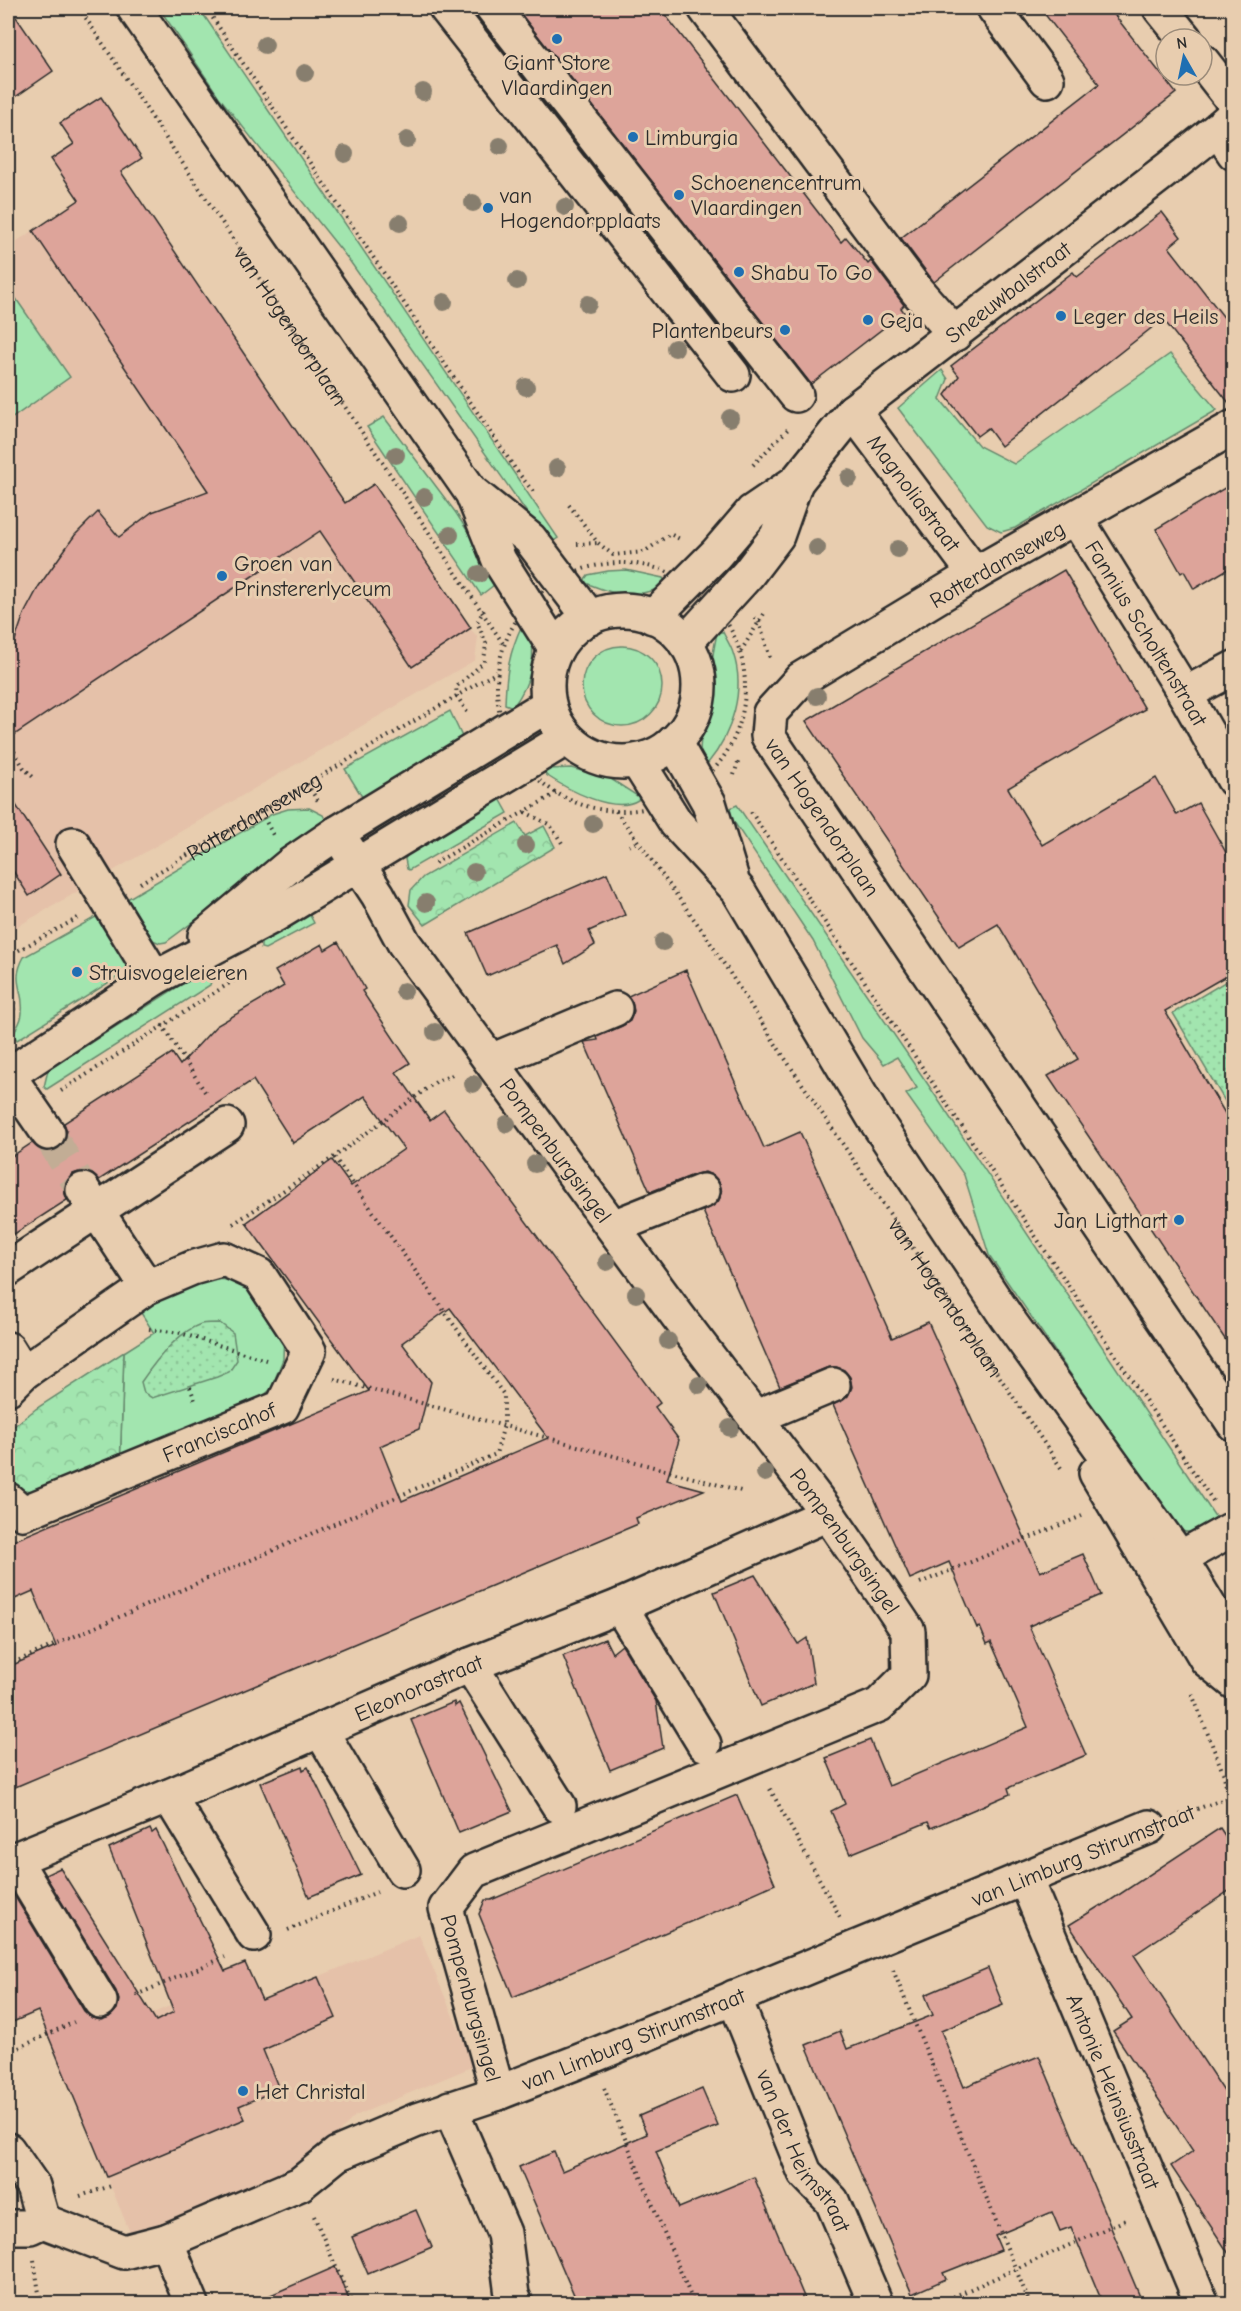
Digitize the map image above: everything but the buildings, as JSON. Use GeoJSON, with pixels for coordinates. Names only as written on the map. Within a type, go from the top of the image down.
{"type":"FeatureCollection","features":[{"type":"Feature","properties":{"kind":"street"},"geometry":{"type":"LineString","coordinates":[[134,8],[472,493],[499,560],[556,650]]}},
{"type":"Feature","properties":{"kind":"street"},"geometry":{"type":"LineString","coordinates":[[446,8],[734,375]]}},
{"type":"Feature","properties":{"kind":"street"},"geometry":{"type":"LineString","coordinates":[[493,8],[796,395]]}},
{"type":"Feature","properties":{"kind":"street"},"geometry":{"type":"LineString","coordinates":[[705,8],[917,291],[955,334]]}},
{"type":"Feature","properties":{"kind":"street"},"geometry":{"type":"LineString","coordinates":[[994,8],[1047,80]]}},
{"type":"Feature","properties":{"kind":"street"},"geometry":{"type":"LineString","coordinates":[[1160,8],[1175,27]]}},
{"type":"Feature","properties":{"kind":"street"},"geometry":{"type":"LineString","coordinates":[[1213,87],[1230,125]]}},
{"type":"Feature","properties":{"kind":"street","name":"Sneeuwbalstraat"},"geometry":{"type":"LineString","coordinates":[[652,617],[688,582],[752,512],[796,482],[853,411],[1230,125]]}},
{"type":"Feature","properties":{"kind":"street","name":"Magnoliastraat"},"geometry":{"type":"LineString","coordinates":[[853,411],[975,574]]}},
{"type":"Feature","properties":{"kind":"street","name":"Rotterdamseweg"},"geometry":{"type":"LineString","coordinates":[[770,713],[801,679],[975,574],[1233,427]]}},
{"type":"Feature","properties":{"kind":"street","name":"Sneeuwbalstraat"},"geometry":{"type":"LineString","coordinates":[[685,643],[748,574],[777,536],[796,482]]}},
{"type":"Feature","properties":{"kind":"street"},"geometry":{"type":"LineString","coordinates":[[472,493],[530,539],[579,564],[590,618]]}},
{"type":"Feature","properties":{"kind":"street","name":"Fannius Scholtenstraat"},"geometry":{"type":"LineString","coordinates":[[1076,518],[1185,694],[1233,780]]}},
{"type":"Feature","properties":{"kind":"street"},"geometry":{"type":"LineString","coordinates":[[621,610],[637,611],[652,617],[665,623],[685,643],[698,672],[699,687],[692,717],[674,742],[663,751],[637,761],[621,763],[606,761],[579,749],[556,723],[548,705],[547,676],[556,650],[565,636],[590,618],[605,612],[621,610]]}},
{"type":"Feature","properties":{"kind":"street"},"geometry":{"type":"LineString","coordinates":[[1185,694],[1233,668]]}},
{"type":"Feature","properties":{"kind":"street"},"geometry":{"type":"LineString","coordinates":[[155,978],[290,865],[337,833],[548,705]]}},
{"type":"Feature","properties":{"kind":"street","name":"van Hogendorplaan"},"geometry":{"type":"LineString","coordinates":[[770,713],[768,736],[1233,1425]]}},
{"type":"Feature","properties":{"kind":"street"},"geometry":{"type":"LineString","coordinates":[[40,1122],[8,1075],[155,978],[275,915],[567,738]]}},
{"type":"Feature","properties":{"kind":"street","name":"van Hogendorplaan"},"geometry":{"type":"LineString","coordinates":[[674,742],[708,774],[709,803],[734,884]]}},
{"type":"Feature","properties":{"kind":"street","name":"van Hogendorplaan"},"geometry":{"type":"LineString","coordinates":[[637,761],[676,823],[734,884],[874,1118],[1167,1565],[1232,1644],[1233,1652]]}},
{"type":"Feature","properties":{"kind":"street","name":"Pompenburgsingel"},"geometry":{"type":"LineString","coordinates":[[337,833],[378,895],[404,943],[828,1514],[908,1631],[909,1676],[879,1705],[474,1871],[446,1908],[498,2093]]}},
{"type":"Feature","properties":{"kind":"street"},"geometry":{"type":"LineString","coordinates":[[73,844],[155,978]]}},
{"type":"Feature","properties":{"kind":"street"},"geometry":{"type":"LineString","coordinates":[[491,1060],[615,1009]]}},
{"type":"Feature","properties":{"kind":"street"},"geometry":{"type":"LineString","coordinates":[[8,1269],[100,1199],[227,1125]]}},
{"type":"Feature","properties":{"kind":"street"},"geometry":{"type":"LineString","coordinates":[[613,1227],[703,1191]]}},
{"type":"Feature","properties":{"kind":"street"},"geometry":{"type":"LineString","coordinates":[[100,1199],[147,1287]]}},
{"type":"Feature","properties":{"kind":"street","name":"Franciscahof"},"geometry":{"type":"LineString","coordinates":[[8,1500],[23,1513],[282,1407],[309,1352],[259,1275],[224,1259],[192,1268],[147,1287],[96,1322],[13,1370]]}},
{"type":"Feature","properties":{"kind":"street"},"geometry":{"type":"LineString","coordinates":[[756,1417],[833,1385]]}},
{"type":"Feature","properties":{"kind":"street","name":"Eleonorastraat"},"geometry":{"type":"LineString","coordinates":[[11,1861],[169,1796],[470,1665],[620,1606],[828,1514]]}},
{"type":"Feature","properties":{"kind":"street"},"geometry":{"type":"LineString","coordinates":[[1167,1565],[1226,1519]]}},
{"type":"Feature","properties":{"kind":"street","name":"van Hogendorplaan"},"geometry":{"type":"LineString","coordinates":[[1167,1565],[1208,1660],[1233,1682]]}},
{"type":"Feature","properties":{"kind":"street"},"geometry":{"type":"LineString","coordinates":[[620,1606],[704,1744]]}},
{"type":"Feature","properties":{"kind":"street"},"geometry":{"type":"LineString","coordinates":[[470,1665],[559,1806]]}},
{"type":"Feature","properties":{"kind":"street"},"geometry":{"type":"LineString","coordinates":[[321,1731],[395,1879]]}},
{"type":"Feature","properties":{"kind":"street"},"geometry":{"type":"LineString","coordinates":[[169,1796],[266,1934]]}},
{"type":"Feature","properties":{"kind":"street","name":"van Limburg Stirumstraat"},"geometry":{"type":"LineString","coordinates":[[27,2225],[124,2252],[166,2241],[300,2184],[337,2154],[450,2108],[498,2093],[590,2057],[1149,1827]]}},
{"type":"Feature","properties":{"kind":"street"},"geometry":{"type":"LineString","coordinates":[[11,1861],[91,2010]]}},
{"type":"Feature","properties":{"kind":"street","name":"Antonie Heinsiusstraat"},"geometry":{"type":"LineString","coordinates":[[1025,1878],[1202,2304]]}},
{"type":"Feature","properties":{"kind":"street","name":"van der Heimstraat"},"geometry":{"type":"LineString","coordinates":[[734,1997],[805,2173],[832,2201],[876,2304]]}},
{"type":"Feature","properties":{"kind":"street"},"geometry":{"type":"LineString","coordinates":[[450,2108],[504,2234],[512,2295],[516,2304]]}},
{"type":"Feature","properties":{"kind":"street"},"geometry":{"type":"LineString","coordinates":[[8,2150],[33,2186],[27,2225]]}},
{"type":"Feature","properties":{"kind":"street"},"geometry":{"type":"LineString","coordinates":[[166,2241],[192,2304]]}},
{"type":"Feature","properties":{"kind":"path","name":"van Hogendorplaan"},"geometry":{"type":"LineString","coordinates":[[79,8],[504,645]]}},
{"type":"Feature","properties":{"kind":"path"},"geometry":{"type":"LineString","coordinates":[[206,8],[537,498]]}},
{"type":"Feature","properties":{"kind":"path"},"geometry":{"type":"LineString","coordinates":[[579,564],[573,544],[598,543]]}},
{"type":"Feature","properties":{"kind":"path"},"geometry":{"type":"LineString","coordinates":[[515,771],[540,781],[557,793],[585,806],[616,811],[640,810],[663,803],[681,795],[708,774],[737,730],[744,705],[745,679],[740,652],[731,629],[717,608],[688,582],[656,568],[634,564],[579,564],[522,595],[483,611],[477,622],[486,643],[484,662],[456,687],[457,696],[497,737],[514,749],[515,771],[526,813],[550,825],[564,846]]}},
{"type":"Feature","properties":{"kind":"path"},"geometry":{"type":"LineString","coordinates":[[497,737],[498,672],[504,645],[515,624],[522,595]]}},
{"type":"Feature","properties":{"kind":"path","name":"Rotterdamseweg"},"geometry":{"type":"LineString","coordinates":[[8,956],[109,902],[498,672]]}},
{"type":"Feature","properties":{"kind":"path"},"geometry":{"type":"LineString","coordinates":[[8,741],[24,768],[35,779]]}},
{"type":"Feature","properties":{"kind":"path"},"geometry":{"type":"LineString","coordinates":[[708,774],[732,782]]}},
{"type":"Feature","properties":{"kind":"path"},"geometry":{"type":"LineString","coordinates":[[428,868],[557,793]]}},
{"type":"Feature","properties":{"kind":"path"},"geometry":{"type":"LineString","coordinates":[[750,810],[1226,1519]]}},
{"type":"Feature","properties":{"kind":"path","name":"van Hogendorplaan"},"geometry":{"type":"LineString","coordinates":[[616,811],[704,933],[789,1064],[1065,1473]]}},
{"type":"Feature","properties":{"kind":"path"},"geometry":{"type":"LineString","coordinates":[[8,968],[15,1007],[13,1022],[8,1031]]}},
{"type":"Feature","properties":{"kind":"path"},"geometry":{"type":"LineString","coordinates":[[40,1122],[162,1025],[242,975]]}},
{"type":"Feature","properties":{"kind":"path"},"geometry":{"type":"LineString","coordinates":[[162,1025],[227,1125]]}},
{"type":"Feature","properties":{"kind":"path"},"geometry":{"type":"LineString","coordinates":[[230,1225],[334,1157],[437,1081],[491,1060]]}},
{"type":"Feature","properties":{"kind":"path"},"geometry":{"type":"LineString","coordinates":[[8,1665],[496,1454],[504,1425],[504,1395],[334,1157]]}},
{"type":"Feature","properties":{"kind":"path"},"geometry":{"type":"LineString","coordinates":[[96,1322],[180,1333],[301,1370],[741,1491]]}},
{"type":"Feature","properties":{"kind":"path"},"geometry":{"type":"LineString","coordinates":[[886,1598],[1091,1512]]}},
{"type":"Feature","properties":{"kind":"path"},"geometry":{"type":"LineString","coordinates":[[1189,1688],[1224,1775],[1228,1797],[1233,1805]]}},
{"type":"Feature","properties":{"kind":"path"},"geometry":{"type":"LineString","coordinates":[[752,1757],[868,1943],[1030,2304]]}},
{"type":"Feature","properties":{"kind":"path","name":"van Limburg Stirumstraat"},"geometry":{"type":"LineString","coordinates":[[1149,1827],[1228,1797]]}},
{"type":"Feature","properties":{"kind":"path"},"geometry":{"type":"LineString","coordinates":[[266,1934],[395,1879]]}},
{"type":"Feature","properties":{"kind":"path"},"geometry":{"type":"LineString","coordinates":[[134,1996],[227,1956]]}},
{"type":"Feature","properties":{"kind":"path"},"geometry":{"type":"LineString","coordinates":[[8,2053],[91,2010]]}},
{"type":"Feature","properties":{"kind":"path"},"geometry":{"type":"LineString","coordinates":[[590,2057],[694,2304]]}},
{"type":"Feature","properties":{"kind":"path"},"geometry":{"type":"LineString","coordinates":[[300,2184],[352,2304]]}},
{"type":"Feature","properties":{"kind":"path"},"geometry":{"type":"LineString","coordinates":[[937,2304],[1161,2204]]}},
{"type":"Feature","properties":{"kind":"path"},"geometry":{"type":"LineString","coordinates":[[27,2225],[42,2304]]}},
{"type":"Feature","properties":{"kind":"shaded area","name":"Groen van Prinstererlyceum"},"geometry":{"type":"Polygon","coordinates":[[[103,183],[124,216],[143,204],[345,503],[478,637],[475,660],[8,932],[8,245],[33,231],[103,183]]]}},
{"type":"Feature","properties":{"kind":"shaded area","name":"Het Christal"},"geometry":{"type":"Polygon","coordinates":[[[419,1935],[474,2066],[355,2116],[313,2159],[131,2235],[56,2054],[203,1992],[200,1982],[245,1963],[262,2000],[419,1935]]]}},
{"type":"Feature","properties":{"kind":"green space"},"geometry":{"type":"Polygon","coordinates":[[[159,8],[199,8],[558,538],[549,544],[349,260],[219,97],[159,8]]]}},
{"type":"Feature","properties":{"kind":"green space"},"geometry":{"type":"Polygon","coordinates":[[[8,287],[70,377],[8,421],[8,287]]]}},
{"type":"Feature","properties":{"kind":"green space"},"geometry":{"type":"Polygon","coordinates":[[[1170,354],[1217,410],[1015,528],[1001,532],[987,525],[898,408],[942,370],[948,379],[940,399],[979,446],[1014,464],[1170,354]]]}},
{"type":"Feature","properties":{"kind":"green space"},"geometry":{"type":"Polygon","coordinates":[[[384,417],[456,513],[498,579],[498,582],[481,595],[367,427],[384,417]]]}},
{"type":"Feature","properties":{"kind":"green space"},"geometry":{"type":"Polygon","coordinates":[[[626,570],[663,578],[665,582],[663,587],[633,594],[607,591],[586,583],[585,579],[588,575],[626,570]]]}},
{"type":"Feature","properties":{"kind":"green space"},"geometry":{"type":"Polygon","coordinates":[[[522,625],[530,626],[533,659],[529,678],[513,707],[505,704],[506,683],[511,654],[522,625]]]}},
{"type":"Feature","properties":{"kind":"green space"},"geometry":{"type":"Polygon","coordinates":[[[719,632],[723,632],[737,667],[737,696],[724,739],[708,763],[704,763],[700,750],[712,703],[712,662],[719,632]]]}},
{"type":"Feature","properties":{"kind":"green space"},"geometry":{"type":"Polygon","coordinates":[[[622,646],[637,649],[650,658],[659,671],[662,686],[659,701],[650,714],[637,723],[622,726],[607,723],[594,714],[585,701],[582,686],[585,671],[594,658],[607,649],[622,646]]]}},
{"type":"Feature","properties":{"kind":"green space"},"geometry":{"type":"Polygon","coordinates":[[[450,711],[464,741],[364,800],[345,769],[450,711]]]}},
{"type":"Feature","properties":{"kind":"green space"},"geometry":{"type":"Polygon","coordinates":[[[571,768],[611,779],[639,797],[638,800],[628,804],[604,802],[566,787],[546,775],[545,772],[549,769],[571,768]]]}},
{"type":"Feature","properties":{"kind":"green space"},"geometry":{"type":"Polygon","coordinates":[[[498,795],[508,813],[409,870],[407,869],[405,859],[409,852],[498,795]]]}},
{"type":"Feature","properties":{"kind":"green space"},"geometry":{"type":"Polygon","coordinates":[[[737,805],[927,1083],[1220,1524],[1198,1533],[1178,1531],[989,1255],[964,1175],[906,1094],[917,1088],[897,1057],[884,1064],[862,1038],[813,941],[726,810],[737,805]]]}},
{"type":"Feature","properties":{"kind":"green space"},"geometry":{"type":"Polygon","coordinates":[[[309,808],[323,815],[327,823],[166,942],[160,943],[150,939],[127,899],[272,814],[288,809],[309,808]]]}},
{"type":"Feature","properties":{"kind":"green space"},"geometry":{"type":"Polygon","coordinates":[[[517,823],[525,836],[544,826],[555,847],[425,925],[409,905],[411,890],[423,877],[517,823]]]}},
{"type":"Feature","properties":{"kind":"green space"},"geometry":{"type":"Polygon","coordinates":[[[306,908],[314,923],[265,949],[261,948],[261,934],[306,908]]]}},
{"type":"Feature","properties":{"kind":"green space"},"geometry":{"type":"Polygon","coordinates":[[[103,913],[129,964],[124,973],[17,1040],[13,1035],[22,1016],[18,973],[24,957],[103,913]]]}},
{"type":"Feature","properties":{"kind":"green space"},"geometry":{"type":"Polygon","coordinates":[[[199,973],[212,978],[210,985],[47,1089],[44,1087],[48,1070],[199,973]]]}},
{"type":"Feature","properties":{"kind":"green space"},"geometry":{"type":"Polygon","coordinates":[[[1233,977],[1233,1099],[1226,1103],[1173,1013],[1233,977]]]}},
{"type":"Feature","properties":{"kind":"green space"},"geometry":{"type":"Polygon","coordinates":[[[203,1279],[240,1280],[263,1298],[284,1329],[283,1359],[271,1389],[232,1425],[120,1468],[124,1352],[154,1333],[136,1305],[203,1279]]]}},
{"type":"Feature","properties":{"kind":"green space"},"geometry":{"type":"Polygon","coordinates":[[[220,1323],[233,1333],[237,1360],[229,1372],[152,1398],[144,1393],[141,1382],[175,1341],[201,1324],[220,1323]]]}},
{"type":"Feature","properties":{"kind":"green space"},"geometry":{"type":"Polygon","coordinates":[[[124,1352],[120,1468],[44,1493],[20,1489],[8,1477],[9,1430],[37,1408],[124,1352]]]}},
{"type":"Feature","properties":{"kind":"tunnel"},"geometry":{"type":"LineString","coordinates":[[48,1133],[83,1190]]}},
{"type":"Feature","properties":{"kind":"place","name":"Giant Store Vlaardingen"},"geometry":{"type":"Point","coordinates":[557,39]}},
{"type":"Feature","properties":{"kind":"place","name":"Limburgia"},"geometry":{"type":"Point","coordinates":[633,137]}},
{"type":"Feature","properties":{"kind":"place","name":"Schoenencentrum Vlaardingen"},"geometry":{"type":"Point","coordinates":[679,195]}},
{"type":"Feature","properties":{"kind":"place","name":"van Hogendorpplaats"},"geometry":{"type":"Point","coordinates":[488,208]}},
{"type":"Feature","properties":{"kind":"place","name":"Shabu To Go"},"geometry":{"type":"Point","coordinates":[739,272]}},
{"type":"Feature","properties":{"kind":"place","name":"Leger des Heils"},"geometry":{"type":"Point","coordinates":[1061,316]}},
{"type":"Feature","properties":{"kind":"place","name":"Geja"},"geometry":{"type":"Point","coordinates":[868,320]}},
{"type":"Feature","properties":{"kind":"place","name":"Plantenbeurs"},"geometry":{"type":"Point","coordinates":[785,330]}},
{"type":"Feature","properties":{"kind":"place","name":"Groen van Prinstererlyceum"},"geometry":{"type":"Point","coordinates":[222,576]}},
{"type":"Feature","properties":{"kind":"place","name":"Struisvogeleieren"},"geometry":{"type":"Point","coordinates":[77,972]}},
{"type":"Feature","properties":{"kind":"place","name":"Jan Ligthart"},"geometry":{"type":"Point","coordinates":[1179,1220]}},
{"type":"Feature","properties":{"kind":"place","name":"Het Christal"},"geometry":{"type":"Point","coordinates":[243,2091]}}]}
